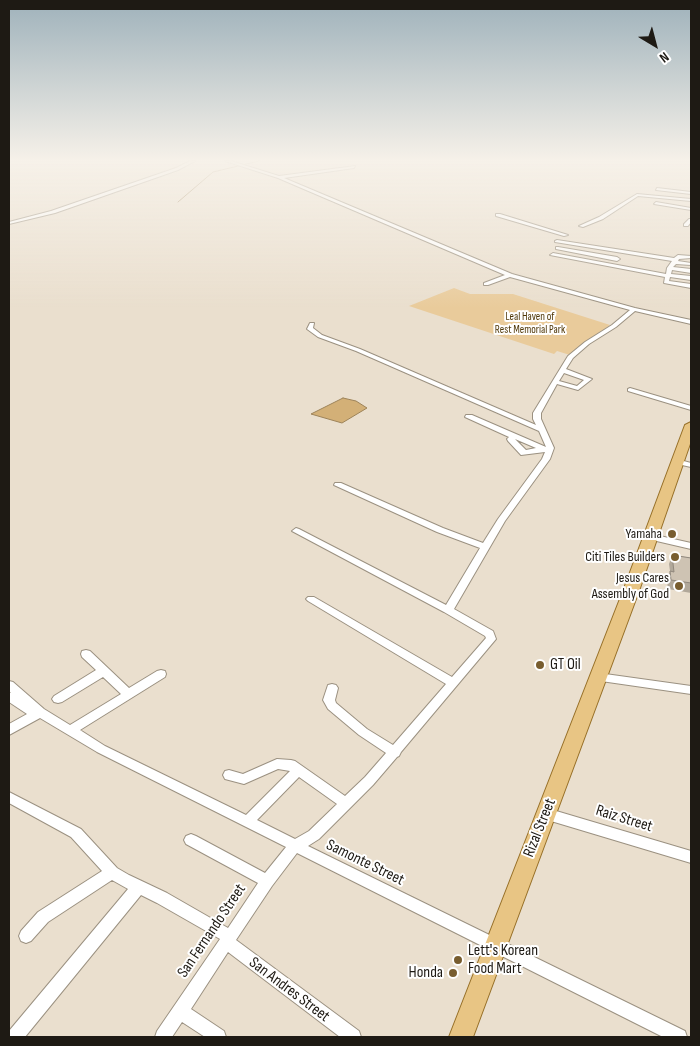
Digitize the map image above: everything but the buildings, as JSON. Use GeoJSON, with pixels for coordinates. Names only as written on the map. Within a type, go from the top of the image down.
{"type":"FeatureCollection","features":[{"type":"Feature","properties":{"kind":"main road","name":"Rizal Street"},"geometry":{"type":"LineString","coordinates":[[461,1037],[651,537],[676,461],[690,429]]}},
{"type":"Feature","properties":{"kind":"street"},"geometry":{"type":"LineString","coordinates":[[9,223],[59,210]]}},
{"type":"Feature","properties":{"kind":"street"},"geometry":{"type":"LineString","coordinates":[[356,210],[510,275],[634,309],[691,322]]}},
{"type":"Feature","properties":{"kind":"street"},"geometry":{"type":"LineString","coordinates":[[581,226],[601,218],[613,210]]}},
{"type":"Feature","properties":{"kind":"street"},"geometry":{"type":"LineString","coordinates":[[498,215],[567,234],[549,227]]}},
{"type":"Feature","properties":{"kind":"street"},"geometry":{"type":"LineString","coordinates":[[686,225],[691,220]]}},
{"type":"Feature","properties":{"kind":"street"},"geometry":{"type":"LineString","coordinates":[[557,241],[691,264]]}},
{"type":"Feature","properties":{"kind":"street"},"geometry":{"type":"LineString","coordinates":[[558,248],[617,259]]}},
{"type":"Feature","properties":{"kind":"street"},"geometry":{"type":"LineString","coordinates":[[610,265],[624,252]]}},
{"type":"Feature","properties":{"kind":"street"},"geometry":{"type":"LineString","coordinates":[[553,254],[644,272],[691,278]]}},
{"type":"Feature","properties":{"kind":"street"},"geometry":{"type":"LineString","coordinates":[[691,257],[679,256],[670,268],[667,282],[691,286]]}},
{"type":"Feature","properties":{"kind":"street"},"geometry":{"type":"LineString","coordinates":[[644,272],[655,257]]}},
{"type":"Feature","properties":{"kind":"street"},"geometry":{"type":"LineString","coordinates":[[670,268],[691,271]]}},
{"type":"Feature","properties":{"kind":"street"},"geometry":{"type":"LineString","coordinates":[[486,284],[510,275]]}},
{"type":"Feature","properties":{"kind":"street"},"geometry":{"type":"LineString","coordinates":[[448,610],[501,521],[546,459],[547,450],[537,414],[570,357],[587,343],[614,326],[634,309]]}},
{"type":"Feature","properties":{"kind":"street"},"geometry":{"type":"LineString","coordinates":[[312,324],[310,330],[313,333],[542,430]]}},
{"type":"Feature","properties":{"kind":"street"},"geometry":{"type":"LineString","coordinates":[[556,382],[578,388],[589,378],[563,370]]}},
{"type":"Feature","properties":{"kind":"street"},"geometry":{"type":"LineString","coordinates":[[630,390],[691,408]]}},
{"type":"Feature","properties":{"kind":"street"},"geometry":{"type":"LineString","coordinates":[[469,417],[547,450]]}},
{"type":"Feature","properties":{"kind":"street"},"geometry":{"type":"LineString","coordinates":[[514,435],[511,439],[512,441],[524,453],[547,450]]}},
{"type":"Feature","properties":{"kind":"street"},"geometry":{"type":"LineString","coordinates":[[676,461],[691,465]]}},
{"type":"Feature","properties":{"kind":"street"},"geometry":{"type":"LineString","coordinates":[[338,485],[440,530],[485,547]]}},
{"type":"Feature","properties":{"kind":"street"},"geometry":{"type":"LineString","coordinates":[[294,847],[314,835],[394,753],[454,683],[491,636],[448,610],[296,531]]}},
{"type":"Feature","properties":{"kind":"street"},"geometry":{"type":"LineString","coordinates":[[651,537],[691,546]]}},
{"type":"Feature","properties":{"kind":"street"},"geometry":{"type":"LineString","coordinates":[[311,599],[454,683]]}},
{"type":"Feature","properties":{"kind":"street"},"geometry":{"type":"LineString","coordinates":[[86,654],[128,694]]}},
{"type":"Feature","properties":{"kind":"street"},"geometry":{"type":"LineString","coordinates":[[58,699],[104,671]]}},
{"type":"Feature","properties":{"kind":"street"},"geometry":{"type":"LineString","coordinates":[[71,730],[161,674]]}},
{"type":"Feature","properties":{"kind":"street"},"geometry":{"type":"LineString","coordinates":[[598,678],[691,690]]}},
{"type":"Feature","properties":{"kind":"street"},"geometry":{"type":"LineString","coordinates":[[9,685],[38,713],[9,730]]}},
{"type":"Feature","properties":{"kind":"street"},"geometry":{"type":"LineString","coordinates":[[332,688],[329,700],[332,706],[363,732],[394,753]]}},
{"type":"Feature","properties":{"kind":"street","name":"Samonte Street"},"geometry":{"type":"LineString","coordinates":[[9,697],[71,730],[101,749],[248,821],[294,847],[680,1037]]}},
{"type":"Feature","properties":{"kind":"street"},"geometry":{"type":"LineString","coordinates":[[229,775],[244,779],[277,764],[291,766],[346,804]]}},
{"type":"Feature","properties":{"kind":"street"},"geometry":{"type":"LineString","coordinates":[[248,821],[298,770]]}},
{"type":"Feature","properties":{"kind":"street","name":"San Andres Street"},"geometry":{"type":"LineString","coordinates":[[9,797],[76,833],[112,872],[138,888],[162,898],[228,940],[353,1037]]}},
{"type":"Feature","properties":{"kind":"street","name":"Raiz Street"},"geometry":{"type":"LineString","coordinates":[[546,814],[691,857]]}},
{"type":"Feature","properties":{"kind":"street"},"geometry":{"type":"LineString","coordinates":[[190,840],[267,881]]}},
{"type":"Feature","properties":{"kind":"street","name":"San Fernando Street"},"geometry":{"type":"LineString","coordinates":[[162,1037],[267,881],[294,847]]}},
{"type":"Feature","properties":{"kind":"street"},"geometry":{"type":"LineString","coordinates":[[26,936],[43,917],[112,872]]}},
{"type":"Feature","properties":{"kind":"street"},"geometry":{"type":"LineString","coordinates":[[15,1037],[138,888]]}},
{"type":"Feature","properties":{"kind":"street"},"geometry":{"type":"LineString","coordinates":[[180,1011],[218,1037]]}},
{"type":"Feature","properties":{"kind":"green space","name":"Leal Haven of Rest Memorial Park"},"geometry":{"type":"Polygon","coordinates":[[[454,288],[470,294],[513,294],[610,325],[570,355],[557,351],[554,354],[409,306],[454,288]]]}},
{"type":"Feature","properties":{"kind":"shaded area"},"geometry":{"type":"Polygon","coordinates":[[[343,398],[356,401],[367,408],[342,423],[311,414],[343,398]]]}},
{"type":"Feature","properties":{"kind":"place","name":"Yamaha"},"geometry":{"type":"Point","coordinates":[672,534]}},
{"type":"Feature","properties":{"kind":"place","name":"Citi Tiles Builders"},"geometry":{"type":"Point","coordinates":[675,557]}},
{"type":"Feature","properties":{"kind":"place","name":"Jesus Cares Assembly of God"},"geometry":{"type":"Point","coordinates":[679,586]}},
{"type":"Feature","properties":{"kind":"place","name":"GT Oil"},"geometry":{"type":"Point","coordinates":[540,665]}},
{"type":"Feature","properties":{"kind":"place","name":"Lett's Korean Food Mart"},"geometry":{"type":"Point","coordinates":[458,960]}},
{"type":"Feature","properties":{"kind":"place","name":"Honda"},"geometry":{"type":"Point","coordinates":[453,973]}}]}
